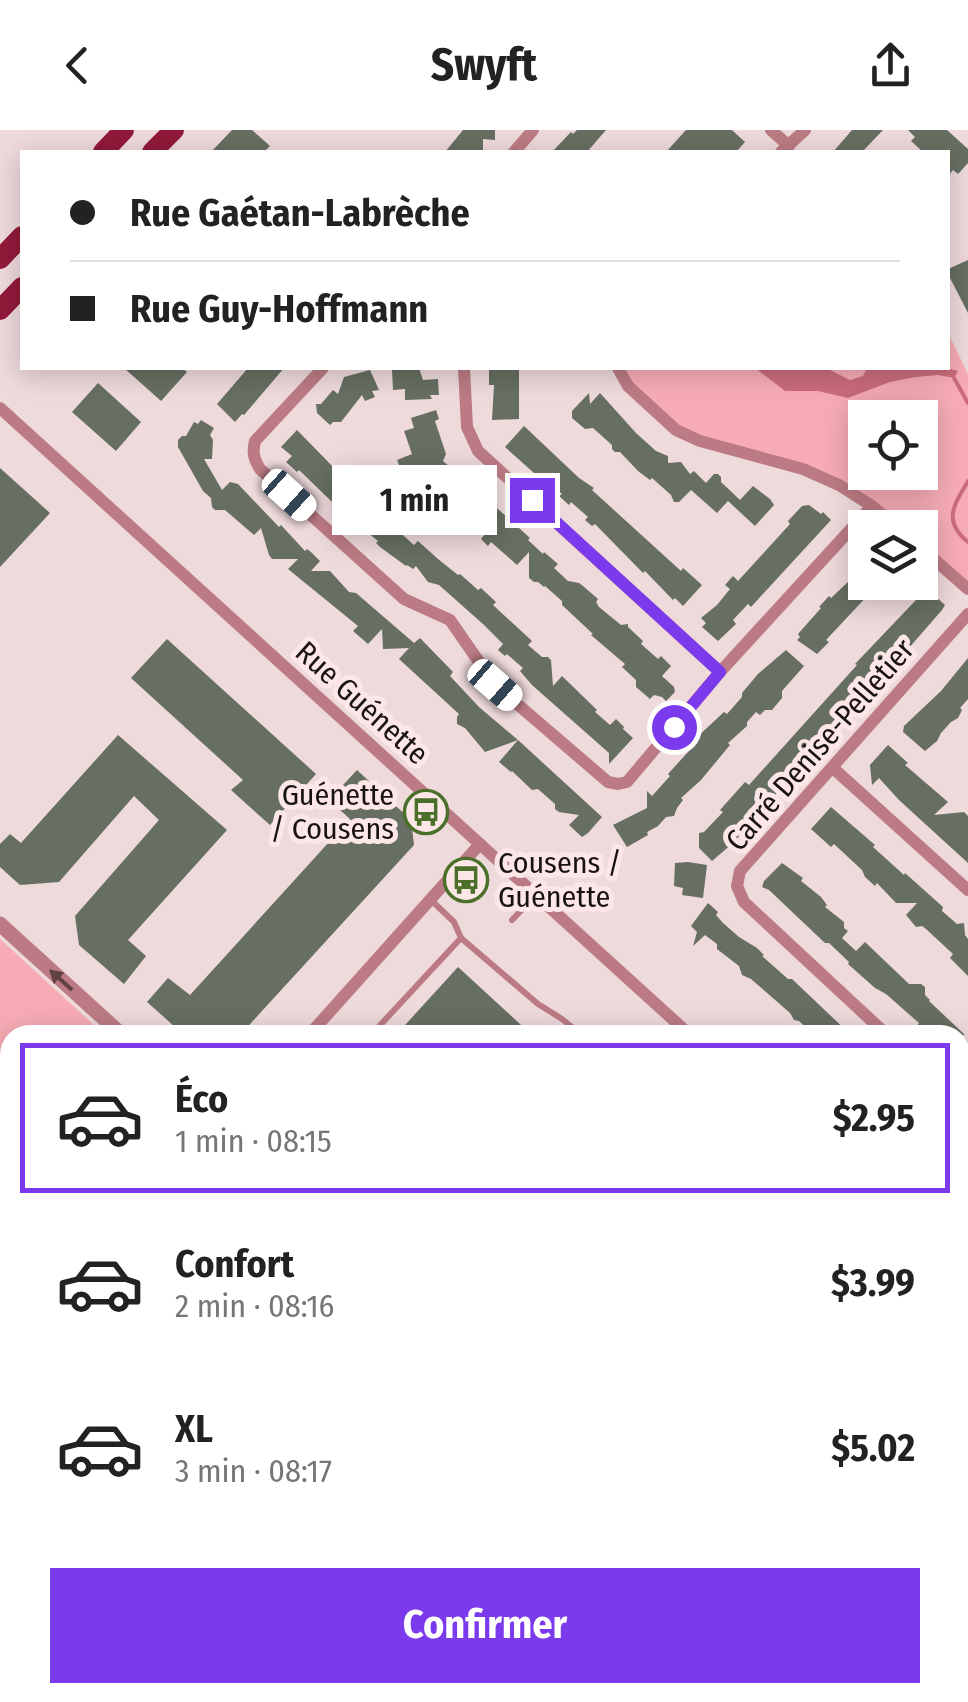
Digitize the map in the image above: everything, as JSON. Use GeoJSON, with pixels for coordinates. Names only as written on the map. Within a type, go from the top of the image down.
{"type":"FeatureCollection","features":[{"type":"Feature","properties":{"kind":"main road"},"geometry":{"type":"LineString","coordinates":[[105,150],[124,130]]}},
{"type":"Feature","properties":{"kind":"main road"},"geometry":{"type":"LineString","coordinates":[[154,150],[174,130]]}},
{"type":"Feature","properties":{"kind":"main road"},"geometry":{"type":"LineString","coordinates":[[0,259],[20,238]]}},
{"type":"Feature","properties":{"kind":"main road"},"geometry":{"type":"LineString","coordinates":[[0,310],[20,289]]}},
{"type":"Feature","properties":{"kind":"street"},"geometry":{"type":"LineString","coordinates":[[516,150],[534,130]]}},
{"type":"Feature","properties":{"kind":"street"},"geometry":{"type":"LineString","coordinates":[[772,130],[785,149],[805,130]]}},
{"type":"Feature","properties":{"kind":"street"},"geometry":{"type":"LineString","coordinates":[[322,370],[255,441],[252,451],[260,469],[404,598],[450,620],[495,685],[608,782],[627,782],[720,672],[872,506]]}},
{"type":"Feature","properties":{"kind":"street"},"geometry":{"type":"LineString","coordinates":[[464,370],[467,427],[478,450],[720,672]]}},
{"type":"Feature","properties":{"kind":"street"},"geometry":{"type":"LineString","coordinates":[[619,370],[628,386],[676,430],[700,441],[802,469],[839,485],[877,510]]}},
{"type":"Feature","properties":{"kind":"street","name":"Rue Guénette"},"geometry":{"type":"LineString","coordinates":[[0,408],[679,1025]]}},
{"type":"Feature","properties":{"kind":"street"},"geometry":{"type":"LineString","coordinates":[[938,563],[968,589]]}},
{"type":"Feature","properties":{"kind":"street","name":"Carré Denise-Pelletier"},"geometry":{"type":"LineString","coordinates":[[876,1025],[744,902],[736,886],[740,871],[968,614]]}},
{"type":"Feature","properties":{"kind":"street"},"geometry":{"type":"LineString","coordinates":[[833,768],[968,890]]}},
{"type":"Feature","properties":{"kind":"street"},"geometry":{"type":"LineString","coordinates":[[318,1025],[480,844]]}},
{"type":"Feature","properties":{"kind":"street"},"geometry":{"type":"LineString","coordinates":[[0,924],[111,1025]]}},
{"type":"Feature","properties":{"kind":"lane"},"geometry":{"type":"LineString","coordinates":[[512,920],[536,895]]}},
{"type":"Feature","properties":{"kind":"lane"},"geometry":{"type":"LineString","coordinates":[[430,900],[454,922],[460,938],[538,1004],[570,1025]]}},
{"type":"Feature","properties":{"kind":"lane"},"geometry":{"type":"LineString","coordinates":[[379,1025],[460,938]]}},
{"type":"Feature","properties":{"kind":"shaded area"},"geometry":{"type":"Polygon","coordinates":[[[950,337],[968,374],[968,590],[938,563],[938,510],[874,510],[839,485],[676,430],[620,370],[950,370],[950,337]]]}},
{"type":"Feature","properties":{"kind":"shaded area"},"geometry":{"type":"Polygon","coordinates":[[[758,370],[830,370],[850,380],[863,376],[866,370],[958,371],[954,378],[916,377],[848,398],[818,391],[785,391],[758,370]]]}},
{"type":"Feature","properties":{"kind":"shaded area"},"geometry":{"type":"Polygon","coordinates":[[[0,939],[94,1025],[0,1025],[0,939]]]}},
{"type":"Feature","properties":{"kind":"building"},"geometry":{"type":"Polygon","coordinates":[[[232,130],[252,130],[270,146],[266,150],[213,150],[232,130]]]}},
{"type":"Feature","properties":{"kind":"building"},"geometry":{"type":"Polygon","coordinates":[[[463,130],[495,130],[495,140],[483,139],[483,150],[447,150],[463,130]]]}},
{"type":"Feature","properties":{"kind":"building"},"geometry":{"type":"Polygon","coordinates":[[[577,130],[606,130],[589,150],[554,150],[577,130]]]}},
{"type":"Feature","properties":{"kind":"building"},"geometry":{"type":"Polygon","coordinates":[[[686,130],[732,130],[745,142],[738,150],[668,150],[686,130]]]}},
{"type":"Feature","properties":{"kind":"building"},"geometry":{"type":"Polygon","coordinates":[[[852,130],[883,130],[864,150],[835,150],[852,130]]]}},
{"type":"Feature","properties":{"kind":"building"},"geometry":{"type":"Polygon","coordinates":[[[908,130],[947,130],[968,149],[968,163],[958,174],[953,170],[950,174],[950,150],[921,150],[911,141],[915,137],[908,130]]]}},
{"type":"Feature","properties":{"kind":"building"},"geometry":{"type":"Polygon","coordinates":[[[968,260],[968,313],[950,278],[950,268],[968,260]]]}},
{"type":"Feature","properties":{"kind":"building"},"geometry":{"type":"Polygon","coordinates":[[[126,370],[187,372],[161,401],[126,370]]]}},
{"type":"Feature","properties":{"kind":"building"},"geometry":{"type":"Polygon","coordinates":[[[246,370],[282,370],[235,422],[217,404],[246,370]]]}},
{"type":"Feature","properties":{"kind":"building"},"geometry":{"type":"Polygon","coordinates":[[[370,370],[379,390],[372,391],[375,397],[365,401],[362,395],[341,422],[330,425],[317,413],[316,404],[321,404],[333,390],[338,394],[344,377],[370,370]]]}},
{"type":"Feature","properties":{"kind":"building"},"geometry":{"type":"Polygon","coordinates":[[[392,370],[420,370],[423,380],[438,379],[439,395],[430,395],[432,399],[405,400],[405,389],[393,390],[392,370]]]}},
{"type":"Feature","properties":{"kind":"building"},"geometry":{"type":"Polygon","coordinates":[[[489,370],[519,370],[519,419],[492,420],[494,385],[489,385],[489,370]]]}},
{"type":"Feature","properties":{"kind":"building"},"geometry":{"type":"Polygon","coordinates":[[[98,383],[141,422],[116,451],[72,412],[98,383]]]}},
{"type":"Feature","properties":{"kind":"building"},"geometry":{"type":"Polygon","coordinates":[[[589,393],[590,404],[600,393],[636,433],[668,456],[668,463],[681,462],[690,474],[694,471],[706,483],[718,474],[740,500],[753,486],[774,505],[755,526],[728,501],[717,513],[691,490],[674,502],[671,495],[620,452],[615,452],[593,428],[585,429],[572,418],[572,411],[589,393]]]}},
{"type":"Feature","properties":{"kind":"building"},"geometry":{"type":"Polygon","coordinates":[[[436,410],[439,419],[435,421],[446,454],[443,461],[558,564],[554,568],[568,581],[583,586],[598,599],[599,607],[621,625],[628,624],[643,641],[641,644],[671,666],[662,676],[675,692],[666,701],[654,695],[650,699],[636,687],[636,680],[622,667],[625,664],[591,635],[562,601],[529,578],[529,552],[517,565],[491,542],[488,546],[481,539],[485,534],[469,519],[463,520],[428,482],[412,486],[397,460],[412,454],[404,431],[414,428],[411,418],[436,410]]]}},
{"type":"Feature","properties":{"kind":"building"},"geometry":{"type":"Polygon","coordinates":[[[201,420],[214,428],[210,435],[212,459],[204,459],[222,490],[230,482],[238,484],[279,527],[320,561],[311,571],[330,571],[349,592],[356,593],[414,643],[420,638],[479,707],[518,740],[485,752],[457,724],[459,714],[399,659],[409,648],[383,649],[382,629],[368,644],[353,631],[358,626],[288,569],[298,559],[272,559],[261,528],[254,535],[225,510],[212,507],[211,498],[178,447],[178,440],[186,436],[194,422],[198,424],[201,420]]]}},
{"type":"Feature","properties":{"kind":"building"},"geometry":{"type":"Polygon","coordinates":[[[524,426],[681,571],[683,568],[702,585],[683,606],[643,573],[595,524],[585,520],[588,517],[571,502],[569,505],[559,496],[562,494],[505,447],[524,426]]]}},
{"type":"Feature","properties":{"kind":"building"},"geometry":{"type":"Polygon","coordinates":[[[297,430],[354,494],[372,502],[414,545],[418,541],[496,602],[493,605],[532,641],[528,645],[551,660],[553,686],[562,676],[610,725],[616,719],[624,727],[633,738],[609,764],[609,753],[532,685],[520,671],[523,668],[498,650],[503,644],[483,624],[439,585],[428,582],[416,566],[406,566],[380,547],[378,541],[286,462],[292,456],[281,447],[297,430]]]}},
{"type":"Feature","properties":{"kind":"building"},"geometry":{"type":"Polygon","coordinates":[[[0,468],[50,513],[0,567],[0,468]]]}},
{"type":"Feature","properties":{"kind":"building"},"geometry":{"type":"Polygon","coordinates":[[[809,505],[831,520],[751,607],[748,604],[733,620],[736,624],[718,641],[702,627],[706,623],[701,618],[730,589],[725,585],[733,576],[738,581],[802,506],[809,505]]]}},
{"type":"Feature","properties":{"kind":"building"},"geometry":{"type":"Polygon","coordinates":[[[848,582],[848,600],[864,600],[817,654],[797,640],[798,634],[848,582]]]}},
{"type":"Feature","properties":{"kind":"building"},"geometry":{"type":"Polygon","coordinates":[[[938,599],[945,605],[733,843],[712,861],[699,848],[699,833],[723,812],[720,810],[745,782],[749,785],[916,600],[938,599]]]}},
{"type":"Feature","properties":{"kind":"building"},"geometry":{"type":"Polygon","coordinates":[[[167,639],[316,774],[270,825],[231,790],[243,780],[131,678],[167,639]]]}},
{"type":"Feature","properties":{"kind":"building"},"geometry":{"type":"Polygon","coordinates":[[[786,650],[804,666],[782,691],[782,698],[772,710],[760,715],[756,712],[701,780],[681,798],[674,816],[666,817],[648,835],[627,847],[613,825],[647,808],[647,791],[652,796],[698,741],[695,739],[724,712],[727,714],[758,674],[786,650]]]}},
{"type":"Feature","properties":{"kind":"building"},"geometry":{"type":"Polygon","coordinates":[[[968,658],[968,699],[958,718],[925,751],[903,732],[904,726],[968,658]]]}},
{"type":"Feature","properties":{"kind":"building"},"geometry":{"type":"Polygon","coordinates":[[[118,735],[227,830],[128,940],[146,956],[124,984],[79,945],[75,916],[159,820],[134,796],[59,882],[20,885],[0,867],[0,844],[10,834],[21,843],[118,735]]]}},
{"type":"Feature","properties":{"kind":"building"},"geometry":{"type":"Polygon","coordinates":[[[518,740],[602,817],[588,833],[582,837],[569,825],[579,815],[559,812],[538,789],[532,790],[499,762],[518,740]]]}},
{"type":"Feature","properties":{"kind":"building"},"geometry":{"type":"Polygon","coordinates":[[[888,745],[948,802],[934,815],[964,812],[968,816],[968,863],[879,778],[872,785],[870,765],[888,745]]]}},
{"type":"Feature","properties":{"kind":"building"},"geometry":{"type":"Polygon","coordinates":[[[357,770],[411,820],[414,845],[249,1025],[173,1025],[147,1002],[168,978],[190,995],[350,819],[329,800],[357,770]]]}},
{"type":"Feature","properties":{"kind":"building"},"geometry":{"type":"Polygon","coordinates":[[[831,807],[943,907],[942,911],[957,924],[964,923],[968,976],[950,958],[953,954],[906,915],[917,903],[896,903],[834,844],[831,847],[811,829],[831,807]]]}},
{"type":"Feature","properties":{"kind":"building"},"geometry":{"type":"Polygon","coordinates":[[[675,863],[707,865],[703,898],[682,895],[683,888],[674,886],[675,863]]]}},
{"type":"Feature","properties":{"kind":"building"},"geometry":{"type":"Polygon","coordinates":[[[782,863],[803,878],[801,881],[821,897],[825,907],[844,922],[848,931],[842,938],[856,951],[865,942],[909,984],[925,987],[929,1001],[954,1025],[918,1025],[762,887],[782,863]]]}},
{"type":"Feature","properties":{"kind":"building"},"geometry":{"type":"Polygon","coordinates":[[[708,903],[723,923],[757,948],[840,1025],[803,1025],[794,1020],[742,975],[739,966],[705,935],[693,946],[697,932],[691,926],[708,903]]]}},
{"type":"Feature","properties":{"kind":"building"},"geometry":{"type":"Polygon","coordinates":[[[458,967],[521,1025],[405,1025],[458,967]]]}},
{"type":"Feature","properties":{"kind":"waterway"},"geometry":{"type":"LineString","coordinates":[[954,378],[968,403]]}},
{"type":"Feature","properties":{"kind":"waterway"},"geometry":{"type":"LineString","coordinates":[[968,481],[953,513],[955,527],[968,542]]}},
{"type":"Feature","properties":{"kind":"place","name":"Guénette / Cousens"},"geometry":{"type":"Point","coordinates":[426,812]}},
{"type":"Feature","properties":{"kind":"place","name":"Cousens / Guénette"},"geometry":{"type":"Point","coordinates":[466,880]}},
{"type":"Feature","properties":{"kind":"route"},"geometry":{"type":"LineString","coordinates":[[532,500],[720,672],[674,727]]}}]}
